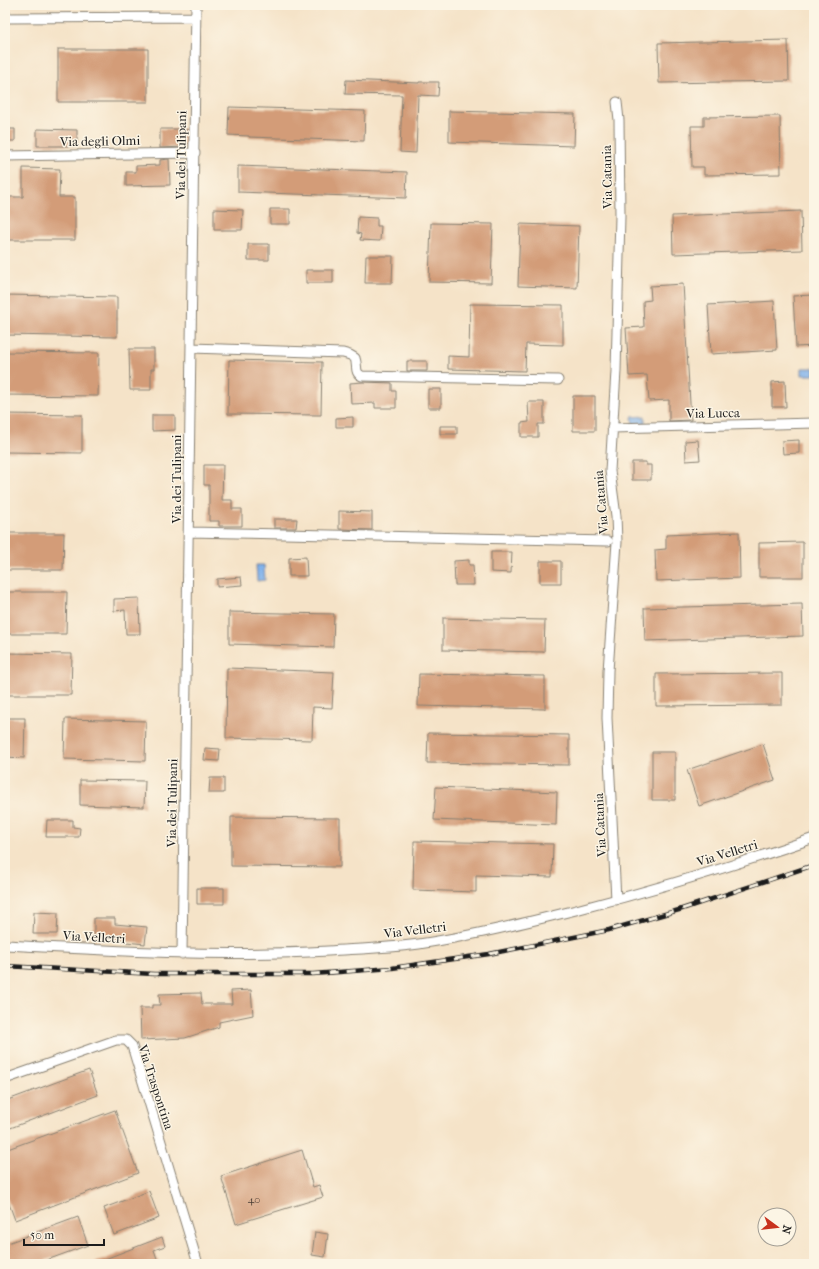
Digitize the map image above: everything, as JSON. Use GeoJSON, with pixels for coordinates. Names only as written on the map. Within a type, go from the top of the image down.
{"type":"FeatureCollection","features":[{"type":"Feature","properties":{"kind":"street","name":"Via dei Tulipani"},"geometry":{"type":"LineString","coordinates":[[182,954],[196,5]]}},
{"type":"Feature","properties":{"kind":"street"},"geometry":{"type":"LineString","coordinates":[[5,18],[195,17]]}},
{"type":"Feature","properties":{"kind":"street","name":"Via Catania"},"geometry":{"type":"LineString","coordinates":[[616,900],[608,718],[608,671],[617,542],[616,516],[610,478],[616,370],[620,216],[619,120],[617,102]]}},
{"type":"Feature","properties":{"kind":"street","name":"Via degli Olmi"},"geometry":{"type":"LineString","coordinates":[[5,156],[195,153]]}},
{"type":"Feature","properties":{"kind":"street"},"geometry":{"type":"LineString","coordinates":[[191,348],[343,353],[355,358],[357,372],[362,376],[558,380]]}},
{"type":"Feature","properties":{"kind":"street","name":"Via Lucca"},"geometry":{"type":"LineString","coordinates":[[612,428],[814,423]]}},
{"type":"Feature","properties":{"kind":"street"},"geometry":{"type":"LineString","coordinates":[[189,532],[608,542]]}},
{"type":"Feature","properties":{"kind":"street","name":"Via Velletri"},"geometry":{"type":"LineString","coordinates":[[5,945],[182,954],[301,953],[417,944],[467,936],[616,900],[738,864],[814,838]]}},
{"type":"Feature","properties":{"kind":"street","name":"Via Traspontina"},"geometry":{"type":"LineString","coordinates":[[5,1079],[116,1040],[126,1040],[132,1046],[198,1264]]}},
{"type":"Feature","properties":{"kind":"water"},"geometry":{"type":"Polygon","coordinates":[[[802,368],[814,368],[814,375],[802,375],[802,368]]]}},
{"type":"Feature","properties":{"kind":"water"},"geometry":{"type":"Polygon","coordinates":[[[645,416],[645,424],[633,424],[632,417],[645,416]]]}},
{"type":"Feature","properties":{"kind":"water"},"geometry":{"type":"Polygon","coordinates":[[[256,565],[264,565],[265,580],[257,581],[256,565]]]}},
{"type":"Feature","properties":{"kind":"building"},"geometry":{"type":"Polygon","coordinates":[[[788,40],[789,81],[659,83],[658,43],[788,40]]]}},
{"type":"Feature","properties":{"kind":"building"},"geometry":{"type":"Polygon","coordinates":[[[58,49],[148,49],[148,102],[58,102],[58,49]]]}},
{"type":"Feature","properties":{"kind":"building"},"geometry":{"type":"Polygon","coordinates":[[[346,80],[419,83],[439,82],[438,96],[418,95],[416,153],[400,152],[402,95],[345,94],[346,80]]]}},
{"type":"Feature","properties":{"kind":"building"},"geometry":{"type":"Polygon","coordinates":[[[229,107],[365,111],[364,141],[228,135],[229,107]]]}},
{"type":"Feature","properties":{"kind":"building"},"geometry":{"type":"Polygon","coordinates":[[[449,111],[575,114],[574,146],[449,142],[449,111]]]}},
{"type":"Feature","properties":{"kind":"building"},"geometry":{"type":"Polygon","coordinates":[[[780,116],[781,174],[704,175],[704,167],[692,167],[691,126],[704,126],[704,117],[780,116]]]}},
{"type":"Feature","properties":{"kind":"building"},"geometry":{"type":"Polygon","coordinates":[[[5,129],[15,129],[15,141],[5,141],[5,129]]]}},
{"type":"Feature","properties":{"kind":"building"},"geometry":{"type":"Polygon","coordinates":[[[37,129],[77,130],[77,146],[37,146],[37,129]]]}},
{"type":"Feature","properties":{"kind":"building"},"geometry":{"type":"Polygon","coordinates":[[[160,129],[186,129],[185,147],[160,148],[160,129]]]}},
{"type":"Feature","properties":{"kind":"building"},"geometry":{"type":"Polygon","coordinates":[[[169,159],[170,185],[126,186],[126,172],[136,172],[136,166],[160,165],[160,160],[169,159]]]}},
{"type":"Feature","properties":{"kind":"building"},"geometry":{"type":"Polygon","coordinates":[[[238,166],[407,172],[406,198],[238,192],[238,166]]]}},
{"type":"Feature","properties":{"kind":"building"},"geometry":{"type":"Polygon","coordinates":[[[23,168],[60,169],[59,197],[75,197],[75,240],[5,240],[5,197],[23,197],[23,168]]]}},
{"type":"Feature","properties":{"kind":"building"},"geometry":{"type":"Polygon","coordinates":[[[214,209],[243,210],[242,230],[214,230],[214,209]]]}},
{"type":"Feature","properties":{"kind":"building"},"geometry":{"type":"Polygon","coordinates":[[[270,209],[290,209],[290,224],[270,224],[270,209]]]}},
{"type":"Feature","properties":{"kind":"building"},"geometry":{"type":"Polygon","coordinates":[[[801,211],[802,250],[673,254],[672,216],[801,211]]]}},
{"type":"Feature","properties":{"kind":"building"},"geometry":{"type":"Polygon","coordinates":[[[358,217],[377,218],[377,226],[381,226],[380,241],[360,240],[361,234],[357,233],[358,217]]]}},
{"type":"Feature","properties":{"kind":"building"},"geometry":{"type":"Polygon","coordinates":[[[431,223],[493,224],[491,283],[429,282],[431,223]]]}},
{"type":"Feature","properties":{"kind":"building"},"geometry":{"type":"Polygon","coordinates":[[[520,224],[579,226],[577,288],[518,286],[520,224]]]}},
{"type":"Feature","properties":{"kind":"building"},"geometry":{"type":"Polygon","coordinates":[[[248,244],[269,244],[269,260],[248,260],[248,244]]]}},
{"type":"Feature","properties":{"kind":"building"},"geometry":{"type":"Polygon","coordinates":[[[366,256],[393,256],[392,283],[365,283],[366,256]]]}},
{"type":"Feature","properties":{"kind":"building"},"geometry":{"type":"Polygon","coordinates":[[[306,270],[333,270],[333,283],[306,283],[306,270]]]}},
{"type":"Feature","properties":{"kind":"building"},"geometry":{"type":"Polygon","coordinates":[[[683,284],[691,420],[669,421],[669,400],[649,401],[647,375],[629,376],[626,328],[644,327],[643,301],[651,300],[650,286],[683,284]]]}},
{"type":"Feature","properties":{"kind":"building"},"geometry":{"type":"Polygon","coordinates":[[[5,295],[117,297],[117,337],[5,335],[5,295]]]}},
{"type":"Feature","properties":{"kind":"building"},"geometry":{"type":"Polygon","coordinates":[[[814,295],[814,346],[796,347],[793,296],[814,295]]]}},
{"type":"Feature","properties":{"kind":"building"},"geometry":{"type":"Polygon","coordinates":[[[774,301],[777,350],[711,354],[708,305],[774,301]]]}},
{"type":"Feature","properties":{"kind":"building"},"geometry":{"type":"Polygon","coordinates":[[[470,304],[563,305],[563,345],[526,344],[525,371],[448,369],[448,356],[469,357],[470,304]]]}},
{"type":"Feature","properties":{"kind":"building"},"geometry":{"type":"Polygon","coordinates":[[[129,349],[154,349],[154,369],[151,369],[151,390],[130,390],[129,349]]]}},
{"type":"Feature","properties":{"kind":"building"},"geometry":{"type":"Polygon","coordinates":[[[5,352],[99,353],[98,396],[5,395],[5,352]]]}},
{"type":"Feature","properties":{"kind":"building"},"geometry":{"type":"Polygon","coordinates":[[[229,360],[322,362],[321,415],[228,414],[229,360]]]}},
{"type":"Feature","properties":{"kind":"building"},"geometry":{"type":"Polygon","coordinates":[[[407,361],[427,361],[427,371],[407,371],[407,361]]]}},
{"type":"Feature","properties":{"kind":"building"},"geometry":{"type":"Polygon","coordinates":[[[785,381],[786,407],[772,407],[772,382],[785,381]]]}},
{"type":"Feature","properties":{"kind":"building"},"geometry":{"type":"Polygon","coordinates":[[[350,383],[392,383],[392,391],[396,391],[396,408],[375,408],[375,403],[351,404],[350,383]]]}},
{"type":"Feature","properties":{"kind":"building"},"geometry":{"type":"Polygon","coordinates":[[[428,389],[441,389],[441,408],[428,408],[428,389]]]}},
{"type":"Feature","properties":{"kind":"building"},"geometry":{"type":"Polygon","coordinates":[[[573,396],[595,396],[595,431],[573,431],[573,396]]]}},
{"type":"Feature","properties":{"kind":"building"},"geometry":{"type":"Polygon","coordinates":[[[528,402],[544,402],[544,424],[538,424],[538,437],[521,437],[521,423],[529,422],[528,402]]]}},
{"type":"Feature","properties":{"kind":"building"},"geometry":{"type":"Polygon","coordinates":[[[5,414],[82,415],[82,453],[5,452],[5,414]]]}},
{"type":"Feature","properties":{"kind":"building"},"geometry":{"type":"Polygon","coordinates":[[[152,415],[175,415],[175,430],[152,431],[152,415]]]}},
{"type":"Feature","properties":{"kind":"building"},"geometry":{"type":"Polygon","coordinates":[[[353,417],[353,427],[336,427],[336,418],[353,417]]]}},
{"type":"Feature","properties":{"kind":"building"},"geometry":{"type":"Polygon","coordinates":[[[440,426],[457,426],[457,434],[440,434],[440,426]]]}},
{"type":"Feature","properties":{"kind":"building"},"geometry":{"type":"Polygon","coordinates":[[[698,440],[700,460],[686,461],[685,441],[698,440]]]}},
{"type":"Feature","properties":{"kind":"building"},"geometry":{"type":"Polygon","coordinates":[[[799,440],[799,453],[783,454],[782,441],[799,440]]]}},
{"type":"Feature","properties":{"kind":"building"},"geometry":{"type":"Polygon","coordinates":[[[632,462],[646,462],[646,465],[651,465],[651,480],[632,480],[632,462]]]}},
{"type":"Feature","properties":{"kind":"building"},"geometry":{"type":"Polygon","coordinates":[[[204,465],[223,465],[222,500],[232,500],[232,509],[242,509],[242,526],[219,526],[219,521],[209,521],[209,485],[204,485],[204,465]]]}},
{"type":"Feature","properties":{"kind":"building"},"geometry":{"type":"Polygon","coordinates":[[[339,511],[372,512],[372,530],[339,529],[339,511]]]}},
{"type":"Feature","properties":{"kind":"building"},"geometry":{"type":"Polygon","coordinates":[[[274,519],[297,519],[296,528],[274,528],[274,519]]]}},
{"type":"Feature","properties":{"kind":"building"},"geometry":{"type":"Polygon","coordinates":[[[739,532],[740,578],[656,581],[655,550],[666,549],[666,535],[739,532]]]}},
{"type":"Feature","properties":{"kind":"building"},"geometry":{"type":"Polygon","coordinates":[[[5,533],[64,533],[63,570],[5,570],[5,533]]]}},
{"type":"Feature","properties":{"kind":"building"},"geometry":{"type":"Polygon","coordinates":[[[803,542],[803,577],[759,577],[759,543],[803,542]]]}},
{"type":"Feature","properties":{"kind":"building"},"geometry":{"type":"Polygon","coordinates":[[[491,552],[512,552],[511,573],[491,572],[491,552]]]}},
{"type":"Feature","properties":{"kind":"building"},"geometry":{"type":"Polygon","coordinates":[[[306,557],[307,576],[289,576],[289,558],[306,557]]]}},
{"type":"Feature","properties":{"kind":"building"},"geometry":{"type":"Polygon","coordinates":[[[469,560],[469,565],[473,565],[474,585],[455,585],[454,561],[469,560]]]}},
{"type":"Feature","properties":{"kind":"building"},"geometry":{"type":"Polygon","coordinates":[[[540,561],[561,561],[561,583],[540,583],[540,561]]]}},
{"type":"Feature","properties":{"kind":"building"},"geometry":{"type":"Polygon","coordinates":[[[241,577],[242,585],[217,587],[217,579],[241,577]]]}},
{"type":"Feature","properties":{"kind":"building"},"geometry":{"type":"Polygon","coordinates":[[[5,592],[67,592],[66,634],[5,634],[5,592]]]}},
{"type":"Feature","properties":{"kind":"building"},"geometry":{"type":"Polygon","coordinates":[[[139,598],[140,634],[126,634],[125,610],[114,611],[114,599],[139,598]]]}},
{"type":"Feature","properties":{"kind":"building"},"geometry":{"type":"Polygon","coordinates":[[[802,604],[803,636],[645,641],[644,608],[802,604]]]}},
{"type":"Feature","properties":{"kind":"building"},"geometry":{"type":"Polygon","coordinates":[[[229,612],[334,614],[333,647],[229,644],[229,612]]]}},
{"type":"Feature","properties":{"kind":"building"},"geometry":{"type":"Polygon","coordinates":[[[443,618],[545,620],[544,652],[443,650],[443,618]]]}},
{"type":"Feature","properties":{"kind":"building"},"geometry":{"type":"Polygon","coordinates":[[[5,653],[72,654],[71,695],[5,695],[5,653]]]}},
{"type":"Feature","properties":{"kind":"building"},"geometry":{"type":"Polygon","coordinates":[[[227,668],[334,672],[332,708],[313,707],[312,740],[226,738],[227,668]]]}},
{"type":"Feature","properties":{"kind":"building"},"geometry":{"type":"Polygon","coordinates":[[[782,673],[782,705],[656,706],[656,674],[782,673]]]}},
{"type":"Feature","properties":{"kind":"building"},"geometry":{"type":"Polygon","coordinates":[[[419,674],[545,676],[545,709],[418,706],[419,674]]]}},
{"type":"Feature","properties":{"kind":"building"},"geometry":{"type":"Polygon","coordinates":[[[5,718],[25,718],[24,758],[5,757],[5,718]]]}},
{"type":"Feature","properties":{"kind":"building"},"geometry":{"type":"Polygon","coordinates":[[[65,719],[146,721],[145,761],[64,759],[65,719]]]}},
{"type":"Feature","properties":{"kind":"building"},"geometry":{"type":"Polygon","coordinates":[[[428,733],[569,735],[569,765],[427,763],[428,733]]]}},
{"type":"Feature","properties":{"kind":"building"},"geometry":{"type":"Polygon","coordinates":[[[763,744],[775,780],[699,806],[687,770],[763,744]]]}},
{"type":"Feature","properties":{"kind":"building"},"geometry":{"type":"Polygon","coordinates":[[[205,748],[220,749],[219,761],[204,760],[205,748]]]}},
{"type":"Feature","properties":{"kind":"building"},"geometry":{"type":"Polygon","coordinates":[[[652,752],[675,752],[675,800],[652,800],[652,752]]]}},
{"type":"Feature","properties":{"kind":"building"},"geometry":{"type":"Polygon","coordinates":[[[210,778],[224,778],[224,793],[209,793],[210,778]]]}},
{"type":"Feature","properties":{"kind":"building"},"geometry":{"type":"Polygon","coordinates":[[[80,780],[145,781],[144,807],[80,805],[80,780]]]}},
{"type":"Feature","properties":{"kind":"building"},"geometry":{"type":"Polygon","coordinates":[[[436,787],[557,792],[556,825],[434,820],[436,787]]]}},
{"type":"Feature","properties":{"kind":"building"},"geometry":{"type":"Polygon","coordinates":[[[231,817],[340,818],[340,867],[231,866],[231,817]]]}},
{"type":"Feature","properties":{"kind":"building"},"geometry":{"type":"Polygon","coordinates":[[[47,820],[73,820],[73,827],[80,828],[79,837],[46,837],[47,820]]]}},
{"type":"Feature","properties":{"kind":"building"},"geometry":{"type":"Polygon","coordinates":[[[414,841],[553,844],[552,877],[476,875],[476,892],[413,890],[414,841]]]}},
{"type":"Feature","properties":{"kind":"building"},"geometry":{"type":"Polygon","coordinates":[[[197,888],[224,888],[224,904],[197,904],[197,888]]]}},
{"type":"Feature","properties":{"kind":"building"},"geometry":{"type":"Polygon","coordinates":[[[34,912],[58,913],[57,934],[33,934],[34,912]]]}},
{"type":"Feature","properties":{"kind":"building"},"geometry":{"type":"Polygon","coordinates":[[[94,918],[115,918],[115,924],[147,927],[145,944],[126,942],[126,940],[94,940],[94,918]]]}},
{"type":"Feature","properties":{"kind":"building"},"geometry":{"type":"Polygon","coordinates":[[[251,990],[253,1015],[219,1022],[219,1027],[185,1038],[141,1040],[140,1008],[152,1008],[152,1005],[160,1005],[159,994],[201,993],[202,1004],[232,1004],[231,991],[251,990]]]}},
{"type":"Feature","properties":{"kind":"building"},"geometry":{"type":"Polygon","coordinates":[[[89,1070],[98,1095],[5,1130],[5,1101],[89,1070]]]}},
{"type":"Feature","properties":{"kind":"building"},"geometry":{"type":"Polygon","coordinates":[[[115,1110],[138,1173],[15,1220],[5,1193],[5,1150],[115,1110]]]}},
{"type":"Feature","properties":{"kind":"building"},"geometry":{"type":"Polygon","coordinates":[[[302,1150],[313,1187],[319,1185],[323,1197],[236,1224],[221,1176],[302,1150]]]}},
{"type":"Feature","properties":{"kind":"building"},"geometry":{"type":"Polygon","coordinates":[[[149,1191],[159,1218],[114,1235],[104,1208],[149,1191]]]}},
{"type":"Feature","properties":{"kind":"building"},"geometry":{"type":"Polygon","coordinates":[[[78,1217],[88,1245],[36,1264],[5,1264],[5,1244],[78,1217]]]}},
{"type":"Feature","properties":{"kind":"building"},"geometry":{"type":"Polygon","coordinates":[[[315,1232],[328,1234],[325,1257],[312,1255],[315,1232]]]}},
{"type":"Feature","properties":{"kind":"building"},"geometry":{"type":"Polygon","coordinates":[[[162,1237],[165,1246],[154,1250],[159,1264],[92,1264],[162,1237]]]}},
{"type":"Feature","properties":{"kind":"railway"},"geometry":{"type":"LineString","coordinates":[[5,966],[154,974],[313,974],[392,968],[489,954],[609,930],[679,910],[814,865]]}}]}
